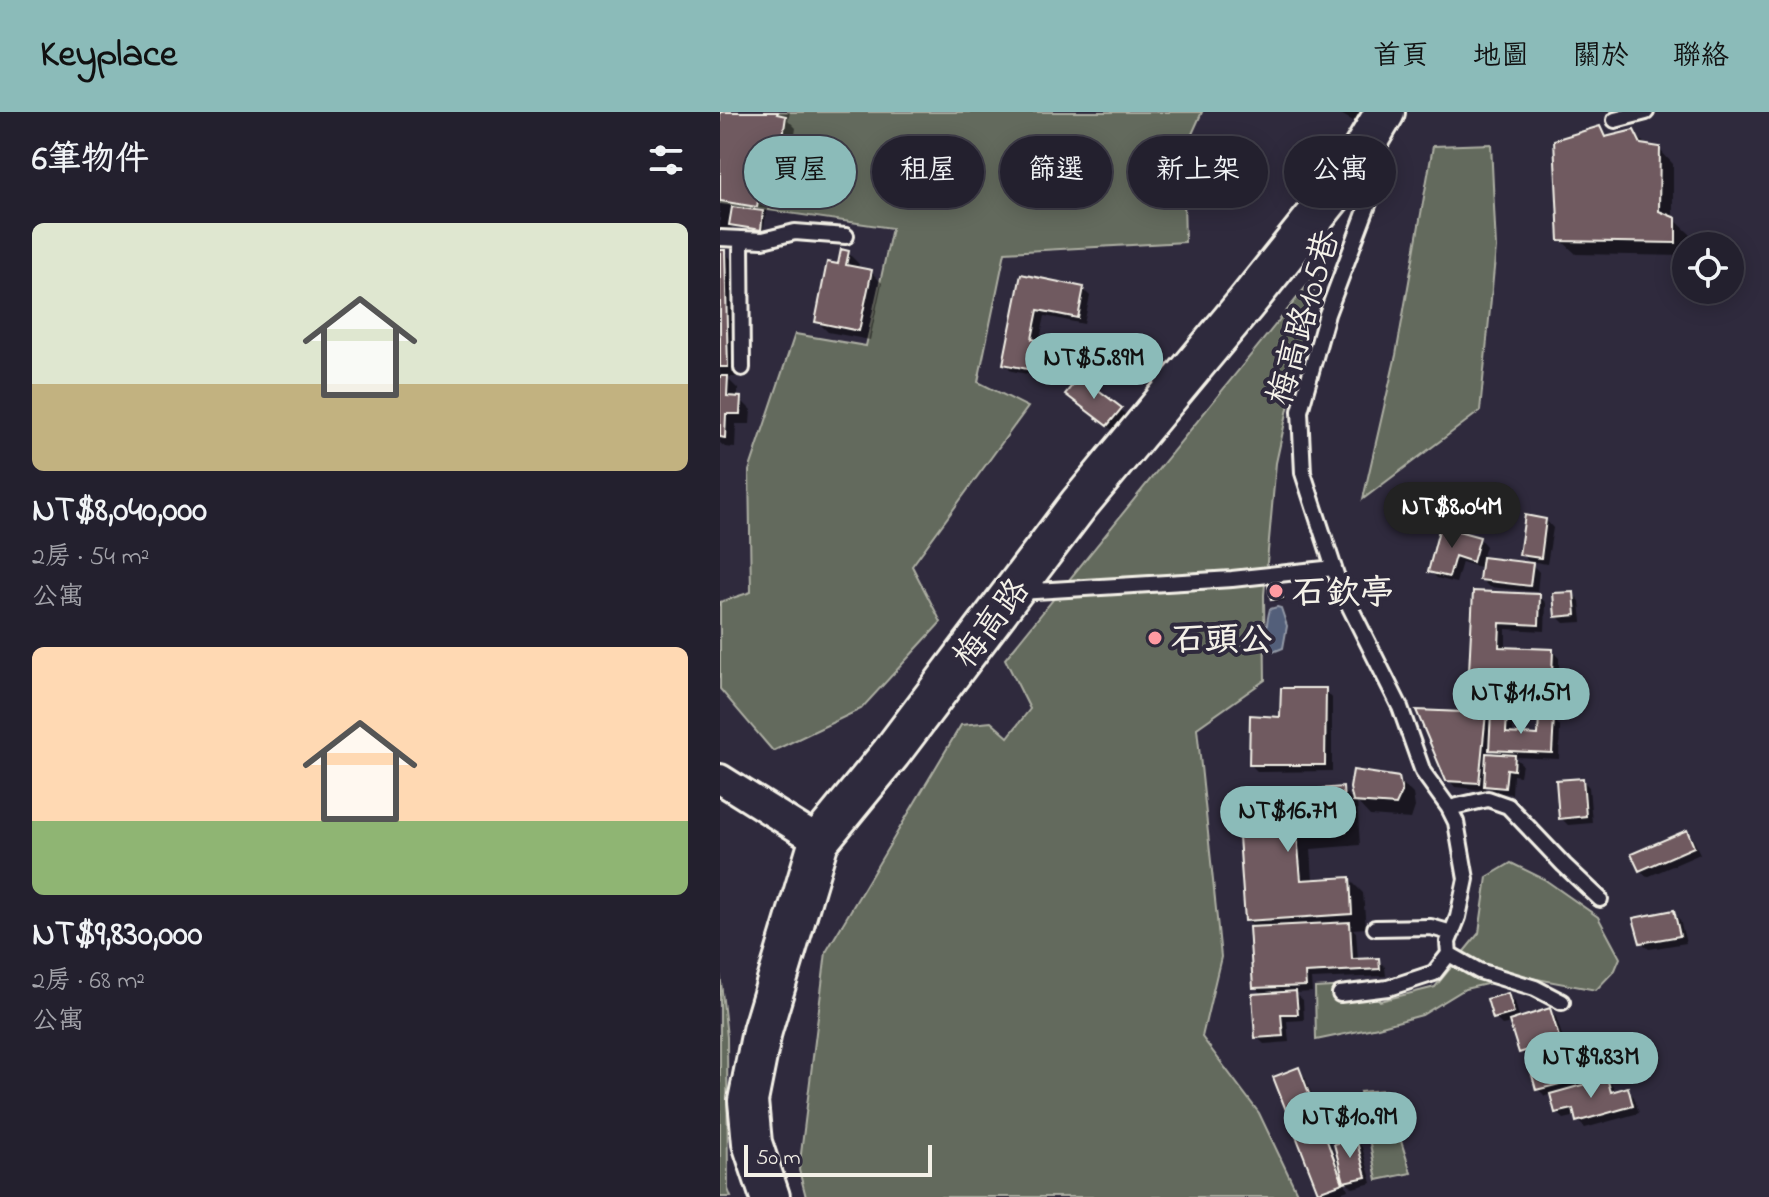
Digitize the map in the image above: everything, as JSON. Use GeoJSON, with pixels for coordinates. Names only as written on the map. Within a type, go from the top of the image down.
{"type":"FeatureCollection","features":[{"type":"Feature","properties":{"kind":"street","name":"梅高路"},"geometry":{"type":"LineString","coordinates":[[1370,136],[1385,112]]}},
{"type":"Feature","properties":{"kind":"street","name":"梅高路"},"geometry":{"type":"LineString","coordinates":[[770,1197],[752,1143],[748,1101],[762,1031],[819,841],[891,753],[1089,492],[1322,208]]}},
{"type":"Feature","properties":{"kind":"street"},"geometry":{"type":"LineString","coordinates":[[720,779],[819,841]]}},
{"type":"Feature","properties":{"kind":"lane"},"geometry":{"type":"LineString","coordinates":[[1615,120],[1646,112]]}},
{"type":"Feature","properties":{"kind":"lane","name":"梅高路105巷"},"geometry":{"type":"LineString","coordinates":[[1367,208],[1327,314],[1300,411],[1303,473],[1340,587],[1400,707],[1423,772],[1456,822],[1466,879],[1458,917],[1448,942],[1449,954]]}},
{"type":"Feature","properties":{"kind":"lane"},"geometry":{"type":"LineString","coordinates":[[720,238],[763,240],[795,232],[846,236]]}},
{"type":"Feature","properties":{"kind":"lane"},"geometry":{"type":"LineString","coordinates":[[741,239],[742,368]]}},
{"type":"Feature","properties":{"kind":"lane"},"geometry":{"type":"LineString","coordinates":[[1012,592],[1232,579],[1334,568]]}},
{"type":"Feature","properties":{"kind":"lane"},"geometry":{"type":"LineString","coordinates":[[1449,808],[1488,799],[1508,806],[1600,899]]}},
{"type":"Feature","properties":{"kind":"lane"},"geometry":{"type":"LineString","coordinates":[[1375,928],[1431,927],[1452,933]]}},
{"type":"Feature","properties":{"kind":"lane"},"geometry":{"type":"LineString","coordinates":[[1340,994],[1388,988],[1434,973],[1449,954],[1479,971],[1535,988],[1562,1002]]}},
{"type":"Feature","properties":{"kind":"green space"},"geometry":{"type":"Polygon","coordinates":[[[720,112],[1202,112],[1191,136],[1128,136],[1128,208],[1184,208],[1185,242],[1005,252],[978,382],[1028,407],[912,566],[941,622],[861,709],[773,751],[720,689],[720,602],[751,592],[749,471],[795,334],[866,346],[892,228],[754,208],[856,208],[856,136],[744,136],[744,206],[720,203],[720,112]]]}},
{"type":"Feature","properties":{"kind":"green space"},"geometry":{"type":"Polygon","coordinates":[[[1491,144],[1496,248],[1480,411],[1363,499],[1396,355],[1433,146],[1491,144]]]}},
{"type":"Feature","properties":{"kind":"green space"},"geometry":{"type":"Polygon","coordinates":[[[1318,272],[1276,463],[1264,595],[1265,680],[1197,728],[1221,957],[1202,1037],[1259,1113],[1299,1197],[806,1197],[799,1170],[826,952],[961,725],[991,722],[1008,737],[1030,709],[1005,659],[1318,272]]]}},
{"type":"Feature","properties":{"kind":"green space"},"geometry":{"type":"Polygon","coordinates":[[[1511,863],[1544,879],[1598,917],[1620,958],[1615,970],[1596,990],[1521,976],[1465,989],[1422,1015],[1316,1040],[1315,988],[1366,985],[1380,1001],[1435,987],[1479,933],[1487,877],[1511,863]]]}},
{"type":"Feature","properties":{"kind":"green space"},"geometry":{"type":"Polygon","coordinates":[[[720,973],[727,1037],[728,1189],[731,1197],[720,1197],[720,973]]]}},
{"type":"Feature","properties":{"kind":"green space"},"geometry":{"type":"Polygon","coordinates":[[[1385,1090],[1411,1173],[1377,1180],[1360,1092],[1385,1090]]]}},
{"type":"Feature","properties":{"kind":"water"},"geometry":{"type":"Polygon","coordinates":[[[1281,608],[1287,626],[1283,648],[1273,652],[1268,642],[1267,625],[1270,609],[1281,608]]]}},
{"type":"Feature","properties":{"kind":"building"},"geometry":{"type":"Polygon","coordinates":[[[720,112],[778,112],[786,116],[783,136],[744,136],[744,205],[720,201],[720,112]]]}},
{"type":"Feature","properties":{"kind":"building"},"geometry":{"type":"Polygon","coordinates":[[[1600,126],[1605,137],[1634,130],[1641,144],[1660,147],[1659,211],[1676,218],[1672,243],[1559,241],[1554,140],[1600,126]]]}},
{"type":"Feature","properties":{"kind":"building"},"geometry":{"type":"Polygon","coordinates":[[[732,207],[763,211],[761,230],[729,225],[732,207]]]}},
{"type":"Feature","properties":{"kind":"building"},"geometry":{"type":"Polygon","coordinates":[[[841,249],[849,251],[846,265],[872,270],[859,331],[815,322],[827,262],[838,264],[841,249]]]}},
{"type":"Feature","properties":{"kind":"building"},"geometry":{"type":"Polygon","coordinates":[[[720,250],[725,250],[728,367],[720,367],[720,250]]]}},
{"type":"Feature","properties":{"kind":"building"},"geometry":{"type":"Polygon","coordinates":[[[1021,274],[1084,287],[1078,318],[1038,310],[1032,339],[1072,347],[1066,377],[1003,364],[1021,274]]]}},
{"type":"Feature","properties":{"kind":"building"},"geometry":{"type":"Polygon","coordinates":[[[720,376],[728,376],[727,396],[741,397],[740,414],[726,414],[725,438],[720,437],[720,376]]]}},
{"type":"Feature","properties":{"kind":"building"},"geometry":{"type":"Polygon","coordinates":[[[1080,376],[1122,408],[1107,426],[1065,394],[1080,376]]]}},
{"type":"Feature","properties":{"kind":"building"},"geometry":{"type":"Polygon","coordinates":[[[1525,515],[1546,519],[1541,558],[1519,555],[1525,515]]]}},
{"type":"Feature","properties":{"kind":"building"},"geometry":{"type":"Polygon","coordinates":[[[1440,526],[1480,537],[1473,562],[1455,556],[1449,577],[1428,572],[1440,526]]]}},
{"type":"Feature","properties":{"kind":"building"},"geometry":{"type":"Polygon","coordinates":[[[1482,557],[1533,563],[1530,586],[1479,580],[1482,557]]]}},
{"type":"Feature","properties":{"kind":"building","name":"石欽亭"},"geometry":{"type":"Polygon","coordinates":[[[1280,582],[1283,598],[1271,600],[1268,584],[1280,582]]]}},
{"type":"Feature","properties":{"kind":"building"},"geometry":{"type":"Polygon","coordinates":[[[1473,591],[1540,594],[1539,625],[1500,623],[1499,647],[1553,649],[1552,675],[1469,672],[1473,591]]]}},
{"type":"Feature","properties":{"kind":"building"},"geometry":{"type":"Polygon","coordinates":[[[1574,592],[1576,615],[1555,617],[1553,593],[1574,592]]]}},
{"type":"Feature","properties":{"kind":"building"},"geometry":{"type":"Polygon","coordinates":[[[1467,676],[1554,680],[1553,707],[1466,703],[1467,676]]]}},
{"type":"Feature","properties":{"kind":"building"},"geometry":{"type":"Polygon","coordinates":[[[1281,688],[1326,688],[1325,765],[1249,765],[1250,715],[1280,717],[1281,688]]]}},
{"type":"Feature","properties":{"kind":"building"},"geometry":{"type":"Polygon","coordinates":[[[1416,710],[1486,713],[1479,783],[1446,781],[1416,710]]]}},
{"type":"Feature","properties":{"kind":"building"},"geometry":{"type":"Polygon","coordinates":[[[1491,713],[1507,714],[1506,733],[1538,735],[1539,716],[1554,717],[1552,753],[1489,750],[1491,713]]]}},
{"type":"Feature","properties":{"kind":"building"},"geometry":{"type":"Polygon","coordinates":[[[1486,753],[1515,755],[1514,770],[1507,769],[1505,788],[1484,786],[1486,753]]]}},
{"type":"Feature","properties":{"kind":"building"},"geometry":{"type":"Polygon","coordinates":[[[1353,770],[1399,777],[1402,792],[1396,805],[1353,802],[1350,788],[1353,770]]]}},
{"type":"Feature","properties":{"kind":"building"},"geometry":{"type":"Polygon","coordinates":[[[1583,778],[1586,816],[1559,819],[1556,780],[1583,778]]]}},
{"type":"Feature","properties":{"kind":"building"},"geometry":{"type":"Polygon","coordinates":[[[1343,787],[1346,831],[1297,835],[1301,880],[1350,877],[1352,914],[1245,921],[1236,795],[1343,787]]]}},
{"type":"Feature","properties":{"kind":"building"},"geometry":{"type":"Polygon","coordinates":[[[1687,830],[1694,847],[1639,871],[1631,854],[1687,830]]]}},
{"type":"Feature","properties":{"kind":"building"},"geometry":{"type":"Polygon","coordinates":[[[1674,910],[1680,936],[1640,943],[1633,918],[1674,910]]]}},
{"type":"Feature","properties":{"kind":"building"},"geometry":{"type":"Polygon","coordinates":[[[1350,922],[1352,959],[1379,958],[1380,969],[1305,973],[1306,986],[1253,988],[1249,927],[1350,922]]]}},
{"type":"Feature","properties":{"kind":"building"},"geometry":{"type":"Polygon","coordinates":[[[1296,991],[1298,1014],[1281,1014],[1283,1036],[1255,1038],[1252,994],[1296,991]]]}},
{"type":"Feature","properties":{"kind":"building"},"geometry":{"type":"Polygon","coordinates":[[[1508,993],[1514,1013],[1493,1019],[1487,999],[1508,993]]]}},
{"type":"Feature","properties":{"kind":"building"},"geometry":{"type":"Polygon","coordinates":[[[1550,1008],[1560,1040],[1519,1053],[1509,1021],[1550,1008]]]}},
{"type":"Feature","properties":{"kind":"building"},"geometry":{"type":"Polygon","coordinates":[[[1586,1041],[1595,1075],[1536,1090],[1527,1056],[1586,1041]]]}},
{"type":"Feature","properties":{"kind":"building"},"geometry":{"type":"Polygon","coordinates":[[[1299,1067],[1343,1183],[1318,1192],[1273,1077],[1299,1067]]]}},
{"type":"Feature","properties":{"kind":"building"},"geometry":{"type":"Polygon","coordinates":[[[1607,1078],[1611,1092],[1628,1087],[1633,1106],[1576,1122],[1573,1109],[1555,1113],[1550,1094],[1607,1078]]]}},
{"type":"Feature","properties":{"kind":"building"},"geometry":{"type":"Polygon","coordinates":[[[1356,1138],[1366,1177],[1344,1182],[1334,1144],[1356,1138]]]}},
{"type":"Feature","properties":{"kind":"place","name":"石欽亭"},"geometry":{"type":"Point","coordinates":[1276,591]}},
{"type":"Feature","properties":{"kind":"place","name":"石頭公"},"geometry":{"type":"Point","coordinates":[1155,638]}}]}
